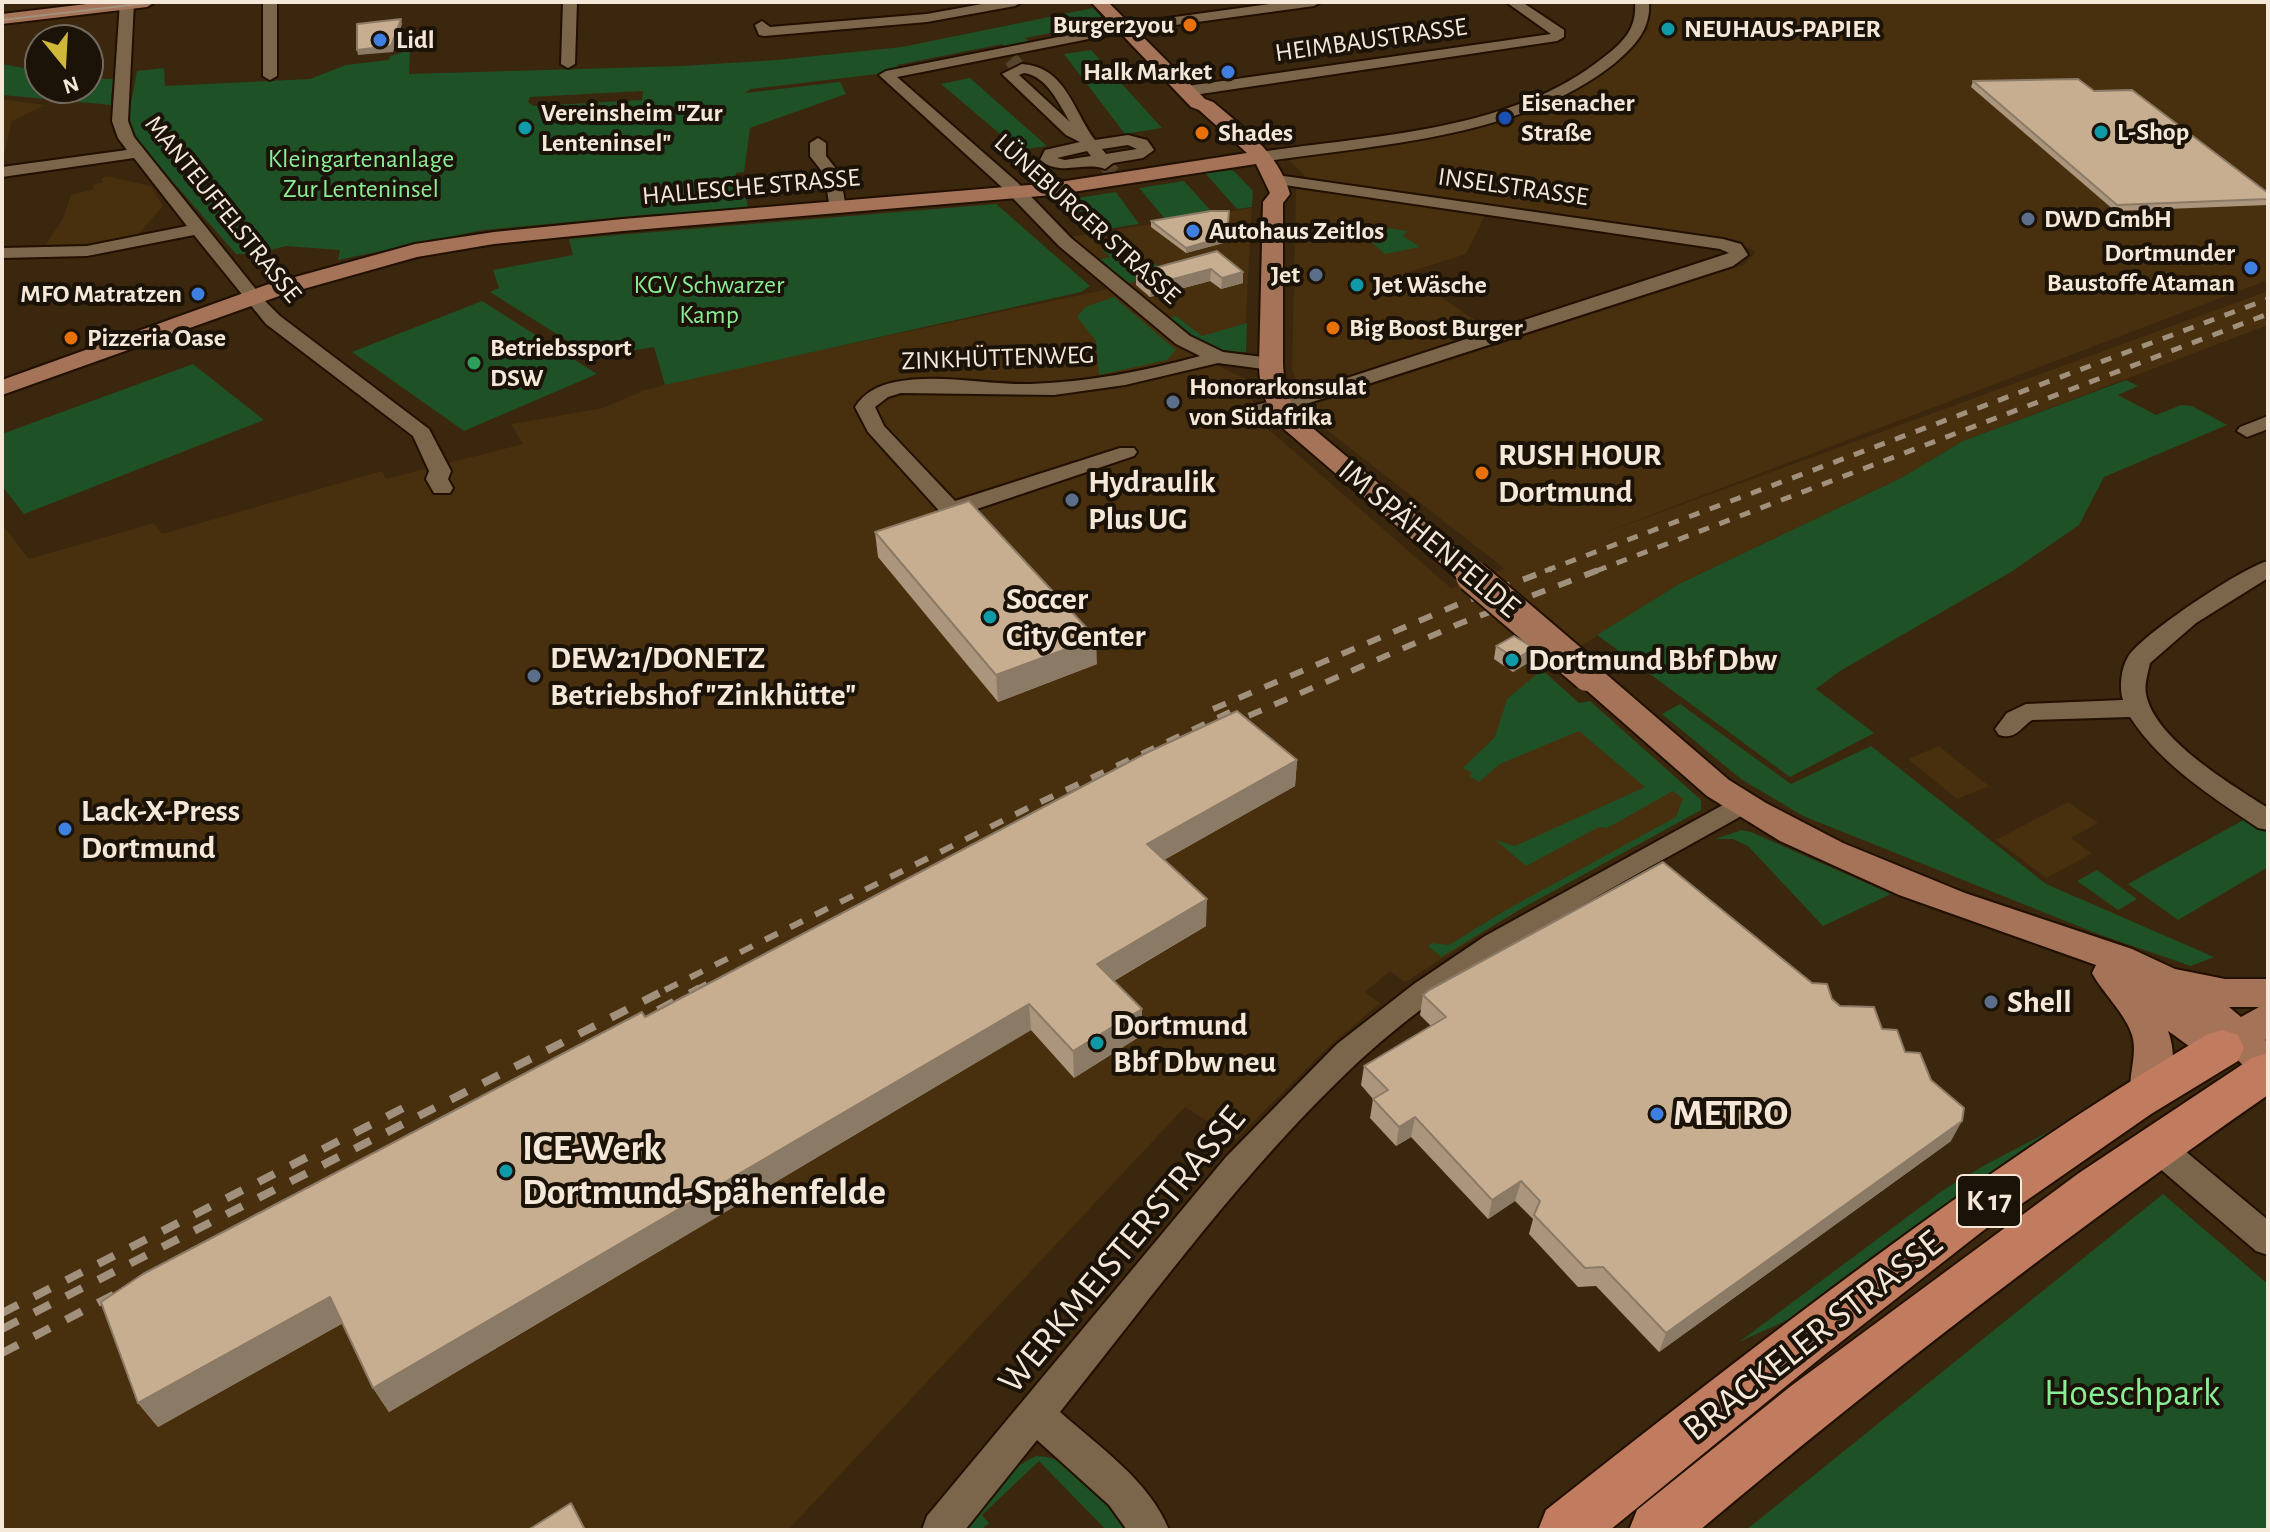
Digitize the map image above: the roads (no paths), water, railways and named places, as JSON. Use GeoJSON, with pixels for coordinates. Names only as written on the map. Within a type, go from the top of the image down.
{"type":"FeatureCollection","features":[{"type":"Feature","properties":{"kind":"highway","name":"BRACKELER STRASSE"},"geometry":{"type":"LineString","coordinates":[[1566,1530],[1914,1255],[2148,1091],[2256,1052]]}},
{"type":"Feature","properties":{"kind":"highway","name":"BRACKELER STRASSE"},"geometry":{"type":"LineString","coordinates":[[1657,1530],[1810,1404],[2156,1146],[2256,1052]]}},
{"type":"Feature","properties":{"kind":"main road"},"geometry":{"type":"LineString","coordinates":[[2,19],[147,2]]}},
{"type":"Feature","properties":{"kind":"main road"},"geometry":{"type":"LineString","coordinates":[[1099,2],[1192,97],[1206,106],[1252,158],[1275,191],[1271,385],[1277,407]]}},
{"type":"Feature","properties":{"kind":"main road","name":"HALLESCHE STRASSE"},"geometry":{"type":"LineString","coordinates":[[2,388],[252,298],[378,260],[494,238],[1016,193],[1109,169],[1252,158]]}},
{"type":"Feature","properties":{"kind":"main road","name":"IM SPÄHENFELDE"},"geometry":{"type":"LineString","coordinates":[[1277,407],[1718,788],[1741,804],[1828,850],[2164,980],[2256,1052]]}},
{"type":"Feature","properties":{"kind":"main road","name":"IM SPÄHENFELDE"},"geometry":{"type":"LineString","coordinates":[[2034,931],[2256,1052]]}},
{"type":"Feature","properties":{"kind":"main road"},"geometry":{"type":"LineString","coordinates":[[2099,967],[2127,996],[2153,1036],[2156,1067],[2148,1091]]}},
{"type":"Feature","properties":{"kind":"main road"},"geometry":{"type":"LineString","coordinates":[[2164,980],[2225,993],[2268,993]]}},
{"type":"Feature","properties":{"kind":"street"},"geometry":{"type":"LineString","coordinates":[[270,2],[270,76]]}},
{"type":"Feature","properties":{"kind":"street"},"geometry":{"type":"LineString","coordinates":[[568,64],[570,2]]}},
{"type":"Feature","properties":{"kind":"street"},"geometry":{"type":"LineString","coordinates":[[764,32],[875,17],[927,18],[1015,2]]}},
{"type":"Feature","properties":{"kind":"street"},"geometry":{"type":"LineString","coordinates":[[1013,61],[1124,28],[1314,2]]}},
{"type":"Feature","properties":{"kind":"street","name":"HEIMBAUSTRASSE"},"geometry":{"type":"LineString","coordinates":[[1192,97],[1557,37],[1559,33],[1513,2]]}},
{"type":"Feature","properties":{"kind":"street"},"geometry":{"type":"LineString","coordinates":[[1252,158],[1463,123],[1554,95],[1602,67],[1625,46],[1642,21],[1642,2]]}},
{"type":"Feature","properties":{"kind":"street","name":"MANTEUFFELSTRASSE"},"geometry":{"type":"LineString","coordinates":[[127,3],[120,121],[126,138],[252,298],[273,320],[422,433],[445,478]]}},
{"type":"Feature","properties":{"kind":"street"},"geometry":{"type":"LineString","coordinates":[[1013,61],[1009,77],[1072,132],[1087,140]]}},
{"type":"Feature","properties":{"kind":"street"},"geometry":{"type":"LineString","coordinates":[[1013,61],[1044,73],[1109,169]]}},
{"type":"Feature","properties":{"kind":"street","name":"LÜNEBURGER STRASSE"},"geometry":{"type":"LineString","coordinates":[[1013,61],[886,75],[1016,193],[1065,242],[1183,340],[1218,357],[1271,364]]}},
{"type":"Feature","properties":{"kind":"street"},"geometry":{"type":"LineString","coordinates":[[1087,140],[1128,140],[1145,146],[1146,150],[1109,169],[1064,165],[1048,160],[1051,153],[1087,140]]}},
{"type":"Feature","properties":{"kind":"street"},"geometry":{"type":"LineString","coordinates":[[818,143],[818,156],[832,174],[838,208]]}},
{"type":"Feature","properties":{"kind":"street"},"geometry":{"type":"LineString","coordinates":[[2,172],[138,153]]}},
{"type":"Feature","properties":{"kind":"street","name":"INSELSTRASSE"},"geometry":{"type":"LineString","coordinates":[[1275,191],[1723,244],[1738,251],[1735,258],[1727,262],[1277,407]]}},
{"type":"Feature","properties":{"kind":"street"},"geometry":{"type":"LineString","coordinates":[[2,253],[87,251],[200,229]]}},
{"type":"Feature","properties":{"kind":"street","name":"ZINKHÜTTENWEG"},"geometry":{"type":"LineString","coordinates":[[1127,452],[951,510],[875,428],[865,407],[873,397],[899,387],[989,390],[1073,388],[1142,377],[1218,357]]}},
{"type":"Feature","properties":{"kind":"street"},"geometry":{"type":"LineString","coordinates":[[1243,414],[1277,407]]}},
{"type":"Feature","properties":{"kind":"street"},"geometry":{"type":"LineString","coordinates":[[2247,431],[2268,422]]}},
{"type":"Feature","properties":{"kind":"street"},"geometry":{"type":"LineString","coordinates":[[2268,568],[2188,618],[2138,660],[2133,694],[2139,708],[2190,767],[2268,821]]}},
{"type":"Feature","properties":{"kind":"street"},"geometry":{"type":"LineString","coordinates":[[2008,729],[2026,712],[2139,708]]}},
{"type":"Feature","properties":{"kind":"street","name":"WERKMEISTERSTRASSE"},"geometry":{"type":"LineString","coordinates":[[941,1530],[1237,1167],[1348,1053],[1424,992],[1495,944],[1741,804]]}},
{"type":"Feature","properties":{"kind":"street"},"geometry":{"type":"LineString","coordinates":[[2156,1146],[2268,1240]]}},
{"type":"Feature","properties":{"kind":"street"},"geometry":{"type":"LineString","coordinates":[[1036,1415],[1122,1492],[1150,1530]]}},
{"type":"Feature","properties":{"kind":"tunnel"},"geometry":{"type":"LineString","coordinates":[[1011,59],[1017,66]]}},
{"type":"Feature","properties":{"kind":"tunnel"},"geometry":{"type":"LineString","coordinates":[[1105,164],[1113,173]]}},
{"type":"Feature","properties":{"kind":"tram line"},"geometry":{"type":"LineString","coordinates":[[2,20],[157,2]]}},
{"type":"Feature","properties":{"kind":"railway"},"geometry":{"type":"LineString","coordinates":[[1545,571],[2268,299]]}},
{"type":"Feature","properties":{"kind":"railway"},"geometry":{"type":"LineString","coordinates":[[1596,571],[2268,314]]}},
{"type":"Feature","properties":{"kind":"railway"},"geometry":{"type":"LineString","coordinates":[[1213,709],[1459,604],[1551,569]]}},
{"type":"Feature","properties":{"kind":"railway"},"geometry":{"type":"LineString","coordinates":[[1223,727],[1461,623],[1601,569]]}},
{"type":"Feature","properties":{"kind":"railway"},"geometry":{"type":"LineString","coordinates":[[665,990],[1028,808],[1232,711]]}},
{"type":"Feature","properties":{"kind":"railway"},"geometry":{"type":"LineString","coordinates":[[696,990],[707,984]]}},
{"type":"Feature","properties":{"kind":"railway"},"geometry":{"type":"LineString","coordinates":[[2,1329],[669,988]]}},
{"type":"Feature","properties":{"kind":"railway"},"geometry":{"type":"LineString","coordinates":[[626,1027],[700,988]]}},
{"type":"Feature","properties":{"kind":"railway"},"geometry":{"type":"LineString","coordinates":[[2,1313],[417,1101]]}},
{"type":"Feature","properties":{"kind":"railway"},"geometry":{"type":"LineString","coordinates":[[2,1353],[119,1292]]}},
{"type":"Feature","properties":{"kind":"place","name":"Burger2you"},"geometry":{"type":"Point","coordinates":[1190,25]}},
{"type":"Feature","properties":{"kind":"place","name":"NEUHAUS-PAPIER"},"geometry":{"type":"Point","coordinates":[1668,29]}},
{"type":"Feature","properties":{"kind":"place","name":"Lidl"},"geometry":{"type":"Point","coordinates":[380,40]}},
{"type":"Feature","properties":{"kind":"place","name":"Halk Market"},"geometry":{"type":"Point","coordinates":[1228,72]}},
{"type":"Feature","properties":{"kind":"place","name":"Eisenacher Straße"},"geometry":{"type":"Point","coordinates":[1505,118]}},
{"type":"Feature","properties":{"kind":"place","name":"Vereinsheim \"Zur Lenteninsel\""},"geometry":{"type":"Point","coordinates":[525,128]}},
{"type":"Feature","properties":{"kind":"place","name":"L-Shop"},"geometry":{"type":"Point","coordinates":[2101,132]}},
{"type":"Feature","properties":{"kind":"place","name":"Shades"},"geometry":{"type":"Point","coordinates":[1202,133]}},
{"type":"Feature","properties":{"kind":"place","name":"DWD GmbH"},"geometry":{"type":"Point","coordinates":[2028,219]}},
{"type":"Feature","properties":{"kind":"place","name":"Autohaus Zeitlos"},"geometry":{"type":"Point","coordinates":[1193,231]}},
{"type":"Feature","properties":{"kind":"place","name":"Dortmunder Baustoffe Ataman"},"geometry":{"type":"Point","coordinates":[2251,268]}},
{"type":"Feature","properties":{"kind":"place","name":"Jet"},"geometry":{"type":"Point","coordinates":[1316,275]}},
{"type":"Feature","properties":{"kind":"place","name":"Jet Wäsche"},"geometry":{"type":"Point","coordinates":[1357,285]}},
{"type":"Feature","properties":{"kind":"place","name":"MFO Matratzen"},"geometry":{"type":"Point","coordinates":[198,294]}},
{"type":"Feature","properties":{"kind":"place","name":"Big Boost Burger"},"geometry":{"type":"Point","coordinates":[1333,328]}},
{"type":"Feature","properties":{"kind":"place","name":"Pizzeria Oase"},"geometry":{"type":"Point","coordinates":[71,338]}},
{"type":"Feature","properties":{"kind":"place","name":"Betriebssport DSW"},"geometry":{"type":"Point","coordinates":[474,363]}},
{"type":"Feature","properties":{"kind":"place","name":"Honorarkonsulat von Südafrika"},"geometry":{"type":"Point","coordinates":[1173,402]}},
{"type":"Feature","properties":{"kind":"place","name":"RUSH HOUR Dortmund"},"geometry":{"type":"Point","coordinates":[1482,473]}},
{"type":"Feature","properties":{"kind":"place","name":"Hydraulik Plus UG"},"geometry":{"type":"Point","coordinates":[1072,500]}},
{"type":"Feature","properties":{"kind":"place","name":"Soccer City Center"},"geometry":{"type":"Point","coordinates":[990,617]}},
{"type":"Feature","properties":{"kind":"place","name":"Dortmund Bbf Dbw"},"geometry":{"type":"Point","coordinates":[1512,660]}},
{"type":"Feature","properties":{"kind":"place","name":"DEW21/DONETZ Betriebshof \"Zinkhütte\""},"geometry":{"type":"Point","coordinates":[534,676]}},
{"type":"Feature","properties":{"kind":"place","name":"Lack-X-Press Dortmund"},"geometry":{"type":"Point","coordinates":[65,829]}},
{"type":"Feature","properties":{"kind":"place","name":"Shell"},"geometry":{"type":"Point","coordinates":[1991,1002]}},
{"type":"Feature","properties":{"kind":"place","name":"Dortmund Bbf Dbw neu"},"geometry":{"type":"Point","coordinates":[1097,1043]}},
{"type":"Feature","properties":{"kind":"place","name":"METRO"},"geometry":{"type":"Point","coordinates":[1657,1114]}},
{"type":"Feature","properties":{"kind":"place","name":"ICE-Werk Dortmund-Spähenfelde"},"geometry":{"type":"Point","coordinates":[506,1171]}},
{"type":"Feature","properties":{"kind":"park label","name":"Kleingartenanlage Zur Lenteninsel"},"geometry":{"type":"Point","coordinates":[361,174]}},
{"type":"Feature","properties":{"kind":"park label","name":"KGV Schwarzer Kamp"},"geometry":{"type":"Point","coordinates":[709,300]}},
{"type":"Feature","properties":{"kind":"park label","name":"Hoeschpark"},"geometry":{"type":"Point","coordinates":[2132,1394]}}]}
